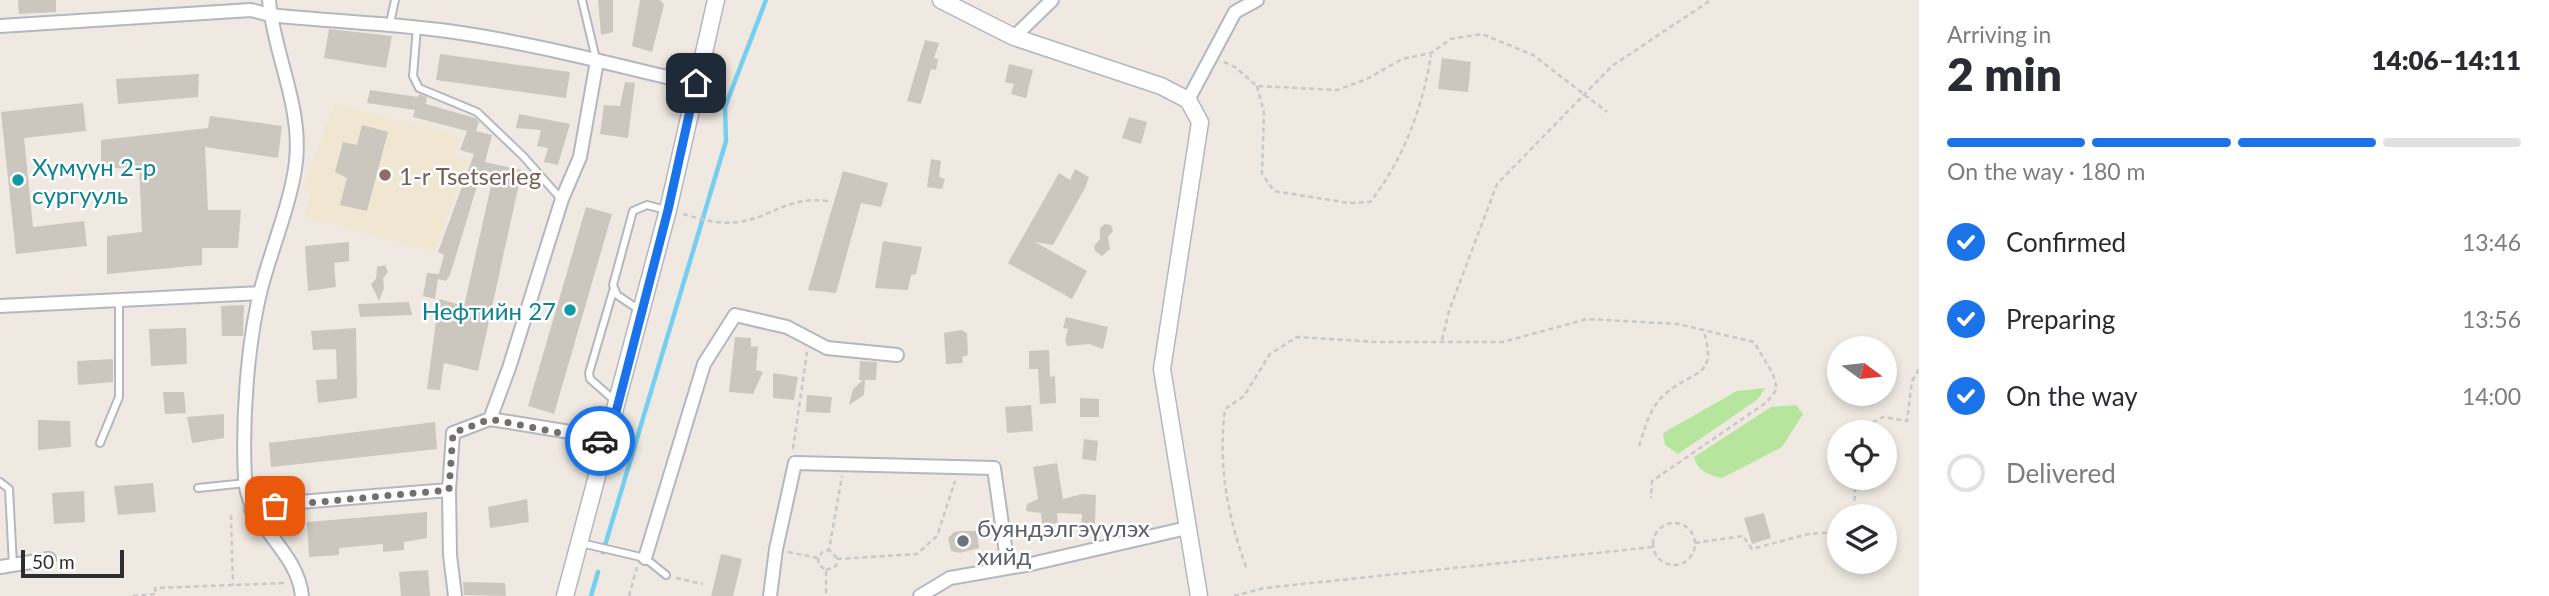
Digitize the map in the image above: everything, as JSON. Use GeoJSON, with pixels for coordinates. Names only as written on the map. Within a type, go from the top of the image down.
{"type":"FeatureCollection","features":[{"type":"Feature","properties":{"kind":"street"},"geometry":{"type":"LineString","coordinates":[[269,0],[270,15],[298,122],[296,164],[260,293],[243,424],[246,483],[251,510],[281,547],[302,596]]}},
{"type":"Feature","properties":{"kind":"street"},"geometry":{"type":"LineString","coordinates":[[565,596],[588,545],[608,443],[668,210],[716,0]]}},
{"type":"Feature","properties":{"kind":"street"},"geometry":{"type":"LineString","coordinates":[[941,0],[1014,37],[1161,86],[1188,100],[1200,122],[1162,369],[1199,596]]}},
{"type":"Feature","properties":{"kind":"street"},"geometry":{"type":"LineString","coordinates":[[1014,37],[1052,0]]}},
{"type":"Feature","properties":{"kind":"street"},"geometry":{"type":"LineString","coordinates":[[1188,100],[1235,12],[1257,0]]}},
{"type":"Feature","properties":{"kind":"street"},"geometry":{"type":"LineString","coordinates":[[0,26],[251,10],[270,15],[390,23],[529,44],[696,83]]}},
{"type":"Feature","properties":{"kind":"street"},"geometry":{"type":"LineString","coordinates":[[490,419],[509,368],[562,199],[580,157],[597,61]]}},
{"type":"Feature","properties":{"kind":"street"},"geometry":{"type":"LineString","coordinates":[[0,306],[260,293]]}},
{"type":"Feature","properties":{"kind":"street"},"geometry":{"type":"LineString","coordinates":[[642,557],[704,364],[735,315],[787,327],[809,341],[827,348],[897,355]]}},
{"type":"Feature","properties":{"kind":"street"},"geometry":{"type":"LineString","coordinates":[[455,596],[450,555],[449,490],[453,433],[490,419],[570,432],[608,443]]}},
{"type":"Feature","properties":{"kind":"street"},"geometry":{"type":"LineString","coordinates":[[771,596],[776,549],[795,463],[845,462],[994,468],[1008,568]]}},
{"type":"Feature","properties":{"kind":"street"},"geometry":{"type":"LineString","coordinates":[[251,510],[299,502],[449,490]]}},
{"type":"Feature","properties":{"kind":"street"},"geometry":{"type":"LineString","coordinates":[[920,596],[950,578],[1008,568],[1187,528]]}},
{"type":"Feature","properties":{"kind":"street"},"geometry":{"type":"LineString","coordinates":[[7,566],[48,559]]}},
{"type":"Feature","properties":{"kind":"lane"},"geometry":{"type":"LineString","coordinates":[[390,23],[395,0]]}},
{"type":"Feature","properties":{"kind":"lane"},"geometry":{"type":"LineString","coordinates":[[582,0],[597,61]]}},
{"type":"Feature","properties":{"kind":"lane"},"geometry":{"type":"LineString","coordinates":[[417,27],[413,76],[419,88],[477,112],[523,156],[562,199]]}},
{"type":"Feature","properties":{"kind":"lane"},"geometry":{"type":"LineString","coordinates":[[618,403],[594,384],[589,373],[633,211],[647,205],[668,210]]}},
{"type":"Feature","properties":{"kind":"lane"},"geometry":{"type":"LineString","coordinates":[[613,291],[642,312]]}},
{"type":"Feature","properties":{"kind":"lane"},"geometry":{"type":"LineString","coordinates":[[100,443],[119,397],[119,299]]}},
{"type":"Feature","properties":{"kind":"lane"},"geometry":{"type":"LineString","coordinates":[[0,482],[9,489],[7,566]]}},
{"type":"Feature","properties":{"kind":"lane"},"geometry":{"type":"LineString","coordinates":[[198,488],[246,483]]}},
{"type":"Feature","properties":{"kind":"lane"},"geometry":{"type":"LineString","coordinates":[[588,545],[642,557],[666,575]]}},
{"type":"Feature","properties":{"kind":"path"},"geometry":{"type":"LineString","coordinates":[[1442,340],[1449,310],[1497,184],[1612,66],[1711,0]]}},
{"type":"Feature","properties":{"kind":"path"},"geometry":{"type":"LineString","coordinates":[[1257,86],[1337,90],[1367,79],[1402,59],[1431,53],[1451,40],[1482,34],[1533,55],[1607,112]]}},
{"type":"Feature","properties":{"kind":"path"},"geometry":{"type":"LineString","coordinates":[[1211,57],[1236,67],[1257,86],[1264,113],[1262,174],[1274,191],[1349,203],[1370,202],[1387,181],[1410,131],[1427,79],[1431,53]]}},
{"type":"Feature","properties":{"kind":"path"},"geometry":{"type":"LineString","coordinates":[[693,217],[712,222],[738,222],[804,198],[828,201]]}},
{"type":"Feature","properties":{"kind":"path"},"geometry":{"type":"LineString","coordinates":[[1246,566],[1232,527],[1222,468],[1225,409],[1244,397],[1270,354],[1297,337],[1377,342],[1503,342],[1587,319],[1703,328],[1754,342],[1773,374],[1777,389],[1767,402],[1652,481],[1651,498]]}},
{"type":"Feature","properties":{"kind":"path"},"geometry":{"type":"LineString","coordinates":[[1639,446],[1653,408],[1664,395],[1703,369],[1708,360],[1710,351],[1703,328]]}},
{"type":"Feature","properties":{"kind":"path"},"geometry":{"type":"LineString","coordinates":[[795,463],[792,456],[809,341]]}},
{"type":"Feature","properties":{"kind":"path"},"geometry":{"type":"LineString","coordinates":[[1878,420],[1884,417],[1907,421],[1912,381],[1919,369]]}},
{"type":"Feature","properties":{"kind":"path"},"geometry":{"type":"LineString","coordinates":[[829,550],[845,462]]}},
{"type":"Feature","properties":{"kind":"path"},"geometry":{"type":"LineString","coordinates":[[829,550],[838,559],[917,554],[937,536],[960,466]]}},
{"type":"Feature","properties":{"kind":"path"},"geometry":{"type":"LineString","coordinates":[[231,515],[233,585]]}},
{"type":"Feature","properties":{"kind":"path"},"geometry":{"type":"LineString","coordinates":[[1669,524],[1683,526],[1693,536],[1695,543],[1691,556],[1675,566],[1662,562],[1653,547],[1657,531],[1669,524]]}},
{"type":"Feature","properties":{"kind":"path"},"geometry":{"type":"LineString","coordinates":[[1695,543],[1743,536],[1752,549],[1808,534],[1827,533]]}},
{"type":"Feature","properties":{"kind":"path"},"geometry":{"type":"LineString","coordinates":[[1234,596],[1264,588],[1653,547]]}},
{"type":"Feature","properties":{"kind":"path"},"geometry":{"type":"LineString","coordinates":[[776,549],[818,558]]}},
{"type":"Feature","properties":{"kind":"path"},"geometry":{"type":"LineString","coordinates":[[826,570],[819,565],[818,558],[823,551],[829,550]]}},
{"type":"Feature","properties":{"kind":"path"},"geometry":{"type":"LineString","coordinates":[[629,596],[642,557]]}},
{"type":"Feature","properties":{"kind":"path"},"geometry":{"type":"LineString","coordinates":[[826,570],[836,566],[838,559]]}},
{"type":"Feature","properties":{"kind":"path"},"geometry":{"type":"LineString","coordinates":[[826,570],[826,596]]}},
{"type":"Feature","properties":{"kind":"path"},"geometry":{"type":"LineString","coordinates":[[666,575],[703,584]]}},
{"type":"Feature","properties":{"kind":"path"},"geometry":{"type":"LineString","coordinates":[[133,596],[156,594],[155,588],[298,582]]}},
{"type":"Feature","properties":{"kind":"path"},"geometry":{"type":"LineString","coordinates":[[178,587],[179,596]]}},
{"type":"Feature","properties":{"kind":"shaded area","name":"1-r Tsetserleg"},"geometry":{"type":"Polygon","coordinates":[[[335,104],[459,136],[456,158],[468,161],[434,252],[305,217],[311,191],[302,189],[335,104]]]}},
{"type":"Feature","properties":{"kind":"green space"},"geometry":{"type":"Polygon","coordinates":[[[1765,388],[1758,399],[1678,454],[1665,445],[1663,433],[1737,391],[1765,388]]]}},
{"type":"Feature","properties":{"kind":"green space"},"geometry":{"type":"Polygon","coordinates":[[[1796,405],[1803,414],[1782,447],[1722,478],[1708,474],[1698,466],[1694,457],[1771,407],[1796,405]]]}},
{"type":"Feature","properties":{"kind":"building"},"geometry":{"type":"Polygon","coordinates":[[[18,0],[56,0],[56,12],[19,14],[18,0]]]}},
{"type":"Feature","properties":{"kind":"building"},"geometry":{"type":"Polygon","coordinates":[[[598,0],[613,0],[613,32],[601,35],[598,0]]]}},
{"type":"Feature","properties":{"kind":"building"},"geometry":{"type":"Polygon","coordinates":[[[640,0],[660,0],[664,5],[652,52],[632,46],[640,0]]]}},
{"type":"Feature","properties":{"kind":"building"},"geometry":{"type":"Polygon","coordinates":[[[329,29],[392,36],[386,68],[324,58],[329,29]]]}},
{"type":"Feature","properties":{"kind":"building"},"geometry":{"type":"Polygon","coordinates":[[[925,40],[939,43],[934,58],[938,59],[936,70],[931,69],[921,104],[907,101],[925,40]]]}},
{"type":"Feature","properties":{"kind":"building"},"geometry":{"type":"Polygon","coordinates":[[[440,54],[570,72],[566,98],[436,80],[440,54]]]}},
{"type":"Feature","properties":{"kind":"building"},"geometry":{"type":"Polygon","coordinates":[[[1442,58],[1471,62],[1468,92],[1438,89],[1442,58]]]}},
{"type":"Feature","properties":{"kind":"building"},"geometry":{"type":"Polygon","coordinates":[[[1009,64],[1033,70],[1026,98],[1011,94],[1014,84],[1005,82],[1009,64]]]}},
{"type":"Feature","properties":{"kind":"building"},"geometry":{"type":"Polygon","coordinates":[[[199,74],[198,97],[118,104],[116,79],[199,74]]]}},
{"type":"Feature","properties":{"kind":"building"},"geometry":{"type":"Polygon","coordinates":[[[625,82],[635,83],[628,138],[600,134],[604,105],[620,106],[625,82]]]}},
{"type":"Feature","properties":{"kind":"building"},"geometry":{"type":"Polygon","coordinates":[[[370,90],[418,97],[419,94],[427,97],[426,104],[475,118],[479,122],[476,131],[492,135],[485,162],[522,170],[478,371],[444,363],[440,390],[427,389],[439,299],[464,306],[491,186],[478,183],[450,275],[446,281],[438,279],[435,299],[423,296],[427,273],[439,274],[444,255],[438,252],[474,154],[460,150],[467,131],[413,117],[415,110],[367,103],[370,90]]]}},
{"type":"Feature","properties":{"kind":"building","name":"Хүмүүн 2-р сургууль"},"geometry":{"type":"Polygon","coordinates":[[[83,103],[86,131],[24,138],[33,227],[84,221],[87,246],[16,254],[1,112],[83,103]]]}},
{"type":"Feature","properties":{"kind":"building"},"geometry":{"type":"Polygon","coordinates":[[[519,114],[570,124],[558,165],[544,162],[548,148],[537,146],[541,130],[516,128],[519,114]]]}},
{"type":"Feature","properties":{"kind":"building"},"geometry":{"type":"Polygon","coordinates":[[[210,116],[282,126],[278,158],[205,147],[208,210],[241,210],[238,248],[202,248],[202,265],[107,274],[107,236],[142,232],[139,167],[101,169],[101,140],[208,128],[210,116]]]}},
{"type":"Feature","properties":{"kind":"building"},"geometry":{"type":"Polygon","coordinates":[[[1129,117],[1147,122],[1141,144],[1122,138],[1129,117]]]}},
{"type":"Feature","properties":{"kind":"building"},"geometry":{"type":"Polygon","coordinates":[[[362,125],[388,132],[367,211],[340,205],[347,178],[335,172],[343,142],[357,145],[362,125]]]}},
{"type":"Feature","properties":{"kind":"building"},"geometry":{"type":"Polygon","coordinates":[[[931,159],[941,161],[939,177],[945,179],[942,189],[927,187],[931,159]]]}},
{"type":"Feature","properties":{"kind":"building"},"geometry":{"type":"Polygon","coordinates":[[[1075,169],[1089,177],[1085,188],[1053,245],[1035,242],[1087,271],[1072,299],[1008,263],[1059,173],[1070,180],[1075,169]]]}},
{"type":"Feature","properties":{"kind":"building"},"geometry":{"type":"Polygon","coordinates":[[[843,171],[888,183],[881,207],[861,203],[836,293],[808,290],[843,171]]]}},
{"type":"Feature","properties":{"kind":"building","name":"Нефтийн 27"},"geometry":{"type":"Polygon","coordinates":[[[586,207],[612,214],[554,414],[528,406],[586,207]]]}},
{"type":"Feature","properties":{"kind":"building"},"geometry":{"type":"Polygon","coordinates":[[[1105,224],[1111,225],[1113,231],[1108,237],[1110,249],[1102,256],[1095,251],[1094,246],[1100,239],[1100,228],[1105,224]]]}},
{"type":"Feature","properties":{"kind":"building"},"geometry":{"type":"Polygon","coordinates":[[[883,241],[922,247],[916,274],[911,275],[908,290],[875,288],[883,241]]]}},
{"type":"Feature","properties":{"kind":"building"},"geometry":{"type":"Polygon","coordinates":[[[349,242],[349,261],[334,263],[336,287],[308,291],[305,246],[349,242]]]}},
{"type":"Feature","properties":{"kind":"building"},"geometry":{"type":"Polygon","coordinates":[[[385,265],[388,272],[383,278],[384,288],[379,301],[371,284],[376,279],[377,267],[385,265]]]}},
{"type":"Feature","properties":{"kind":"building"},"geometry":{"type":"Polygon","coordinates":[[[409,302],[412,315],[360,317],[358,304],[409,302]]]}},
{"type":"Feature","properties":{"kind":"building"},"geometry":{"type":"Polygon","coordinates":[[[244,305],[243,336],[222,336],[221,306],[244,305]]]}},
{"type":"Feature","properties":{"kind":"building"},"geometry":{"type":"Polygon","coordinates":[[[1066,317],[1108,327],[1103,349],[1089,344],[1067,346],[1065,340],[1068,329],[1063,328],[1066,317]]]}},
{"type":"Feature","properties":{"kind":"building"},"geometry":{"type":"Polygon","coordinates":[[[186,328],[187,364],[151,366],[149,329],[186,328]]]}},
{"type":"Feature","properties":{"kind":"building"},"geometry":{"type":"Polygon","coordinates":[[[356,328],[357,398],[318,403],[316,380],[337,379],[336,349],[313,350],[311,331],[356,328]]]}},
{"type":"Feature","properties":{"kind":"building"},"geometry":{"type":"Polygon","coordinates":[[[961,330],[967,333],[968,355],[962,357],[963,363],[946,364],[944,333],[961,330]]]}},
{"type":"Feature","properties":{"kind":"building"},"geometry":{"type":"Polygon","coordinates":[[[735,337],[751,338],[751,347],[758,346],[756,370],[763,372],[753,394],[729,392],[735,337]]]}},
{"type":"Feature","properties":{"kind":"building"},"geometry":{"type":"Polygon","coordinates":[[[1049,350],[1050,377],[1055,376],[1056,403],[1040,404],[1038,369],[1029,369],[1029,351],[1049,350]]]}},
{"type":"Feature","properties":{"kind":"building"},"geometry":{"type":"Polygon","coordinates":[[[113,359],[113,382],[78,385],[77,361],[113,359]]]}},
{"type":"Feature","properties":{"kind":"building"},"geometry":{"type":"Polygon","coordinates":[[[860,361],[877,362],[876,380],[865,380],[864,395],[849,405],[853,389],[863,380],[859,380],[860,361]]]}},
{"type":"Feature","properties":{"kind":"building"},"geometry":{"type":"Polygon","coordinates":[[[773,373],[798,377],[794,400],[773,398],[773,373]]]}},
{"type":"Feature","properties":{"kind":"building"},"geometry":{"type":"Polygon","coordinates":[[[163,392],[184,392],[186,413],[165,414],[163,392]]]}},
{"type":"Feature","properties":{"kind":"building"},"geometry":{"type":"Polygon","coordinates":[[[807,395],[832,397],[830,413],[806,412],[807,395]]]}},
{"type":"Feature","properties":{"kind":"building"},"geometry":{"type":"Polygon","coordinates":[[[1080,398],[1099,399],[1099,417],[1080,417],[1080,398]]]}},
{"type":"Feature","properties":{"kind":"building"},"geometry":{"type":"Polygon","coordinates":[[[1031,405],[1033,431],[1007,433],[1005,407],[1031,405]]]}},
{"type":"Feature","properties":{"kind":"building"},"geometry":{"type":"Polygon","coordinates":[[[224,414],[224,438],[192,443],[187,417],[224,414]]]}},
{"type":"Feature","properties":{"kind":"building"},"geometry":{"type":"Polygon","coordinates":[[[38,420],[70,421],[71,447],[38,450],[38,420]]]}},
{"type":"Feature","properties":{"kind":"building"},"geometry":{"type":"Polygon","coordinates":[[[435,422],[437,449],[271,467],[269,443],[435,422]]]}},
{"type":"Feature","properties":{"kind":"building"},"geometry":{"type":"Polygon","coordinates":[[[1084,439],[1098,441],[1096,461],[1082,459],[1084,439]]]}},
{"type":"Feature","properties":{"kind":"building"},"geometry":{"type":"Polygon","coordinates":[[[1057,463],[1063,499],[1083,494],[1096,495],[1095,523],[1081,524],[1082,514],[1057,513],[1058,523],[1042,525],[1041,513],[1026,511],[1027,504],[1038,499],[1033,467],[1057,463]]]}},
{"type":"Feature","properties":{"kind":"building"},"geometry":{"type":"Polygon","coordinates":[[[153,483],[156,512],[118,515],[114,486],[153,483]]]}},
{"type":"Feature","properties":{"kind":"building"},"geometry":{"type":"Polygon","coordinates":[[[84,491],[85,522],[54,524],[52,493],[84,491]]]}},
{"type":"Feature","properties":{"kind":"building"},"geometry":{"type":"Polygon","coordinates":[[[527,499],[529,522],[490,528],[488,507],[527,499]]]}},
{"type":"Feature","properties":{"kind":"building"},"geometry":{"type":"Polygon","coordinates":[[[427,512],[427,538],[404,542],[404,550],[383,552],[383,544],[339,548],[339,555],[309,557],[307,522],[427,512]]]}},
{"type":"Feature","properties":{"kind":"building"},"geometry":{"type":"Polygon","coordinates":[[[1764,513],[1771,538],[1752,544],[1744,518],[1764,513]]]}},
{"type":"Feature","properties":{"kind":"building","name":"буяндэлгэүүлэх хийд"},"geometry":{"type":"Polygon","coordinates":[[[977,531],[979,548],[960,553],[951,551],[948,538],[954,532],[977,531]]]}},
{"type":"Feature","properties":{"kind":"building"},"geometry":{"type":"Polygon","coordinates":[[[721,554],[742,559],[733,596],[711,596],[721,554]]]}},
{"type":"Feature","properties":{"kind":"building"},"geometry":{"type":"Polygon","coordinates":[[[428,570],[430,596],[401,596],[399,572],[428,570]]]}},
{"type":"Feature","properties":{"kind":"building"},"geometry":{"type":"Polygon","coordinates":[[[463,582],[505,583],[506,596],[464,595],[463,582]]]}},
{"type":"Feature","properties":{"kind":"waterway"},"geometry":{"type":"LineString","coordinates":[[603,552],[726,141],[725,107],[766,0]]}},
{"type":"Feature","properties":{"kind":"waterway"},"geometry":{"type":"LineString","coordinates":[[591,596],[598,572]]}},
{"type":"Feature","properties":{"kind":"way so far"},"geometry":{"type":"LineString","coordinates":[[275,506],[449,490],[453,433],[490,419],[570,432],[600,441]]}},
{"type":"Feature","properties":{"kind":"place","name":"1-r Tsetserleg"},"geometry":{"type":"Point","coordinates":[385,175]}},
{"type":"Feature","properties":{"kind":"place","name":"Хүмүүн 2-р сургууль"},"geometry":{"type":"Point","coordinates":[18,180]}},
{"type":"Feature","properties":{"kind":"place","name":"Нефтийн 27"},"geometry":{"type":"Point","coordinates":[570,310]}},
{"type":"Feature","properties":{"kind":"place","name":"буяндэлгэүүлэх хийд"},"geometry":{"type":"Point","coordinates":[963,541]}},
{"type":"Feature","properties":{"kind":"route"},"geometry":{"type":"LineString","coordinates":[[600,441],[608,443],[668,210],[696,83]]}}]}
